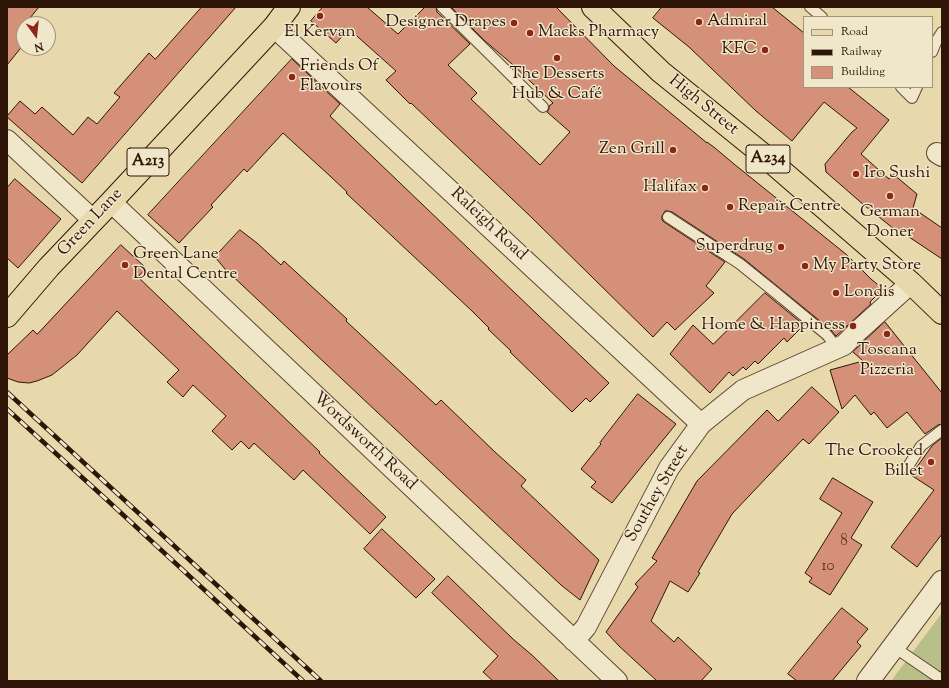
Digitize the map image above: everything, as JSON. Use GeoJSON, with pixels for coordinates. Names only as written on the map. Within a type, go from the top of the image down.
{"type":"FeatureCollection","features":[{"type":"Feature","properties":{"kind":"main road","name":"Green Lane"},"geometry":{"type":"LineString","coordinates":[[7,316],[49,267],[274,27],[289,7]]}},
{"type":"Feature","properties":{"kind":"main road","name":"High Street"},"geometry":{"type":"LineString","coordinates":[[593,7],[661,72],[761,153],[911,283],[942,313]]}},
{"type":"Feature","properties":{"kind":"street","name":"Raleigh Road"},"geometry":{"type":"LineString","coordinates":[[274,27],[701,424]]}},
{"type":"Feature","properties":{"kind":"street"},"geometry":{"type":"LineString","coordinates":[[7,140],[93,220]]}},
{"type":"Feature","properties":{"kind":"street","name":"Wordsworth Road"},"geometry":{"type":"LineString","coordinates":[[111,202],[617,681]]}},
{"type":"Feature","properties":{"kind":"street","name":"Southey Street"},"geometry":{"type":"LineString","coordinates":[[574,641],[586,627],[669,468],[701,424],[743,390],[844,345],[911,283]]}},
{"type":"Feature","properties":{"kind":"street"},"geometry":{"type":"LineString","coordinates":[[868,681],[942,582]]}},
{"type":"Feature","properties":{"kind":"lane"},"geometry":{"type":"LineString","coordinates":[[442,7],[543,106]]}},
{"type":"Feature","properties":{"kind":"lane"},"geometry":{"type":"LineString","coordinates":[[810,7],[821,16]]}},
{"type":"Feature","properties":{"kind":"lane"},"geometry":{"type":"LineString","coordinates":[[933,50],[942,32]]}},
{"type":"Feature","properties":{"kind":"lane"},"geometry":{"type":"LineString","coordinates":[[902,88],[912,98],[917,88]]}},
{"type":"Feature","properties":{"kind":"lane"},"geometry":{"type":"LineString","coordinates":[[668,217],[734,260],[758,278],[827,334],[837,348]]}},
{"type":"Feature","properties":{"kind":"lane"},"geometry":{"type":"LineString","coordinates":[[907,468],[921,446],[942,430]]}},
{"type":"Feature","properties":{"kind":"lane"},"geometry":{"type":"LineString","coordinates":[[894,647],[942,679]]}},
{"type":"Feature","properties":{"kind":"green space"},"geometry":{"type":"Polygon","coordinates":[[[942,613],[942,681],[891,681],[942,613]]]}},
{"type":"Feature","properties":{"kind":"building"},"geometry":{"type":"Polygon","coordinates":[[[7,7],[39,7],[32,16],[16,16],[16,54],[7,65],[7,7]]]}},
{"type":"Feature","properties":{"kind":"building"},"geometry":{"type":"Polygon","coordinates":[[[202,7],[236,7],[82,183],[7,117],[20,101],[35,114],[42,107],[73,135],[88,117],[97,124],[120,97],[114,93],[149,53],[155,59],[202,7]]]}},
{"type":"Feature","properties":{"kind":"building"},"geometry":{"type":"Polygon","coordinates":[[[323,7],[367,7],[398,34],[425,7],[436,7],[437,12],[470,44],[448,65],[477,93],[471,99],[540,165],[570,132],[547,112],[549,106],[553,103],[485,41],[451,7],[556,7],[614,66],[707,143],[847,255],[883,289],[870,302],[871,304],[836,336],[831,330],[744,259],[672,212],[665,211],[662,216],[662,220],[664,222],[725,262],[706,286],[714,293],[675,330],[667,322],[653,337],[529,215],[386,80],[396,71],[349,29],[336,43],[311,21],[323,7]]]}},
{"type":"Feature","properties":{"kind":"building"},"geometry":{"type":"Polygon","coordinates":[[[662,7],[772,7],[803,32],[803,88],[849,88],[889,120],[861,154],[889,179],[893,174],[917,194],[913,208],[942,228],[942,259],[903,233],[903,236],[865,206],[826,172],[825,164],[857,128],[824,102],[792,141],[756,111],[689,47],[653,18],[662,7]]]}},
{"type":"Feature","properties":{"kind":"building"},"geometry":{"type":"Polygon","coordinates":[[[292,59],[340,104],[330,116],[609,383],[590,402],[586,398],[572,412],[510,352],[511,351],[472,311],[283,133],[247,172],[244,169],[211,205],[213,207],[179,243],[148,215],[292,59]]]}},
{"type":"Feature","properties":{"kind":"building"},"geometry":{"type":"Polygon","coordinates":[[[15,179],[61,219],[18,268],[7,258],[7,188],[15,179]]]}},
{"type":"Feature","properties":{"kind":"building"},"geometry":{"type":"Polygon","coordinates":[[[240,230],[281,265],[284,261],[347,319],[346,321],[436,405],[441,400],[526,480],[521,486],[599,560],[580,600],[561,585],[225,269],[215,257],[240,230]]]}},
{"type":"Feature","properties":{"kind":"building"},"geometry":{"type":"Polygon","coordinates":[[[121,245],[146,268],[138,277],[386,517],[370,534],[303,470],[294,480],[254,443],[249,449],[241,441],[232,450],[212,431],[226,416],[193,385],[183,397],[167,382],[179,370],[117,311],[77,355],[52,375],[29,383],[18,382],[7,378],[7,355],[33,330],[37,334],[121,245]]]}},
{"type":"Feature","properties":{"kind":"building"},"geometry":{"type":"Polygon","coordinates":[[[765,293],[804,325],[787,342],[784,338],[758,364],[755,361],[746,370],[743,367],[733,376],[729,372],[710,393],[670,354],[693,325],[713,344],[765,293]]]}},
{"type":"Feature","properties":{"kind":"building"},"geometry":{"type":"Polygon","coordinates":[[[885,322],[942,393],[942,424],[925,434],[907,412],[887,428],[874,412],[871,415],[855,395],[842,409],[830,370],[863,361],[853,352],[885,322]]]}},
{"type":"Feature","properties":{"kind":"building"},"geometry":{"type":"Polygon","coordinates":[[[812,387],[839,412],[809,444],[803,439],[732,514],[688,592],[670,581],[651,621],[674,642],[678,637],[712,669],[701,681],[657,681],[606,632],[638,587],[635,584],[657,561],[652,558],[697,481],[767,410],[778,421],[812,387]]]}},
{"type":"Feature","properties":{"kind":"building"},"geometry":{"type":"Polygon","coordinates":[[[638,394],[676,424],[612,503],[591,487],[596,482],[581,469],[638,394]]]}},
{"type":"Feature","properties":{"kind":"building"},"geometry":{"type":"Polygon","coordinates":[[[942,438],[942,534],[917,567],[891,547],[934,490],[911,475],[932,446],[942,438]]]}},
{"type":"Feature","properties":{"kind":"building"},"geometry":{"type":"Polygon","coordinates":[[[833,478],[873,502],[851,538],[862,545],[830,595],[809,582],[812,578],[805,573],[842,513],[820,499],[833,478]]]}},
{"type":"Feature","properties":{"kind":"building"},"geometry":{"type":"Polygon","coordinates":[[[382,529],[435,579],[416,598],[364,549],[382,529]]]}},
{"type":"Feature","properties":{"kind":"building"},"geometry":{"type":"Polygon","coordinates":[[[448,576],[559,681],[493,681],[483,672],[498,656],[432,593],[448,576]]]}},
{"type":"Feature","properties":{"kind":"building"},"geometry":{"type":"Polygon","coordinates":[[[842,608],[868,629],[857,642],[861,646],[832,681],[797,681],[788,674],[842,608]]]}},
{"type":"Feature","properties":{"kind":"railway"},"geometry":{"type":"LineString","coordinates":[[7,392],[321,681]]}},
{"type":"Feature","properties":{"kind":"railway"},"geometry":{"type":"LineString","coordinates":[[7,409],[303,681]]}},
{"type":"Feature","properties":{"kind":"place","name":"El Kervan"},"geometry":{"type":"Point","coordinates":[320,16]}},
{"type":"Feature","properties":{"kind":"place","name":"Admiral"},"geometry":{"type":"Point","coordinates":[699,22]}},
{"type":"Feature","properties":{"kind":"place","name":"Designer Drapes"},"geometry":{"type":"Point","coordinates":[514,23]}},
{"type":"Feature","properties":{"kind":"place","name":"Macks Pharmacy"},"geometry":{"type":"Point","coordinates":[530,33]}},
{"type":"Feature","properties":{"kind":"place","name":"KFC"},"geometry":{"type":"Point","coordinates":[765,50]}},
{"type":"Feature","properties":{"kind":"place","name":"The Desserts Hub & Café"},"geometry":{"type":"Point","coordinates":[557,58]}},
{"type":"Feature","properties":{"kind":"place","name":"Friends Of Flavours"},"geometry":{"type":"Point","coordinates":[292,77]}},
{"type":"Feature","properties":{"kind":"place","name":"Zen Grill"},"geometry":{"type":"Point","coordinates":[673,150]}},
{"type":"Feature","properties":{"kind":"place","name":"Iro Sushi"},"geometry":{"type":"Point","coordinates":[856,174]}},
{"type":"Feature","properties":{"kind":"place","name":"Halifax"},"geometry":{"type":"Point","coordinates":[705,188]}},
{"type":"Feature","properties":{"kind":"place","name":"German Doner"},"geometry":{"type":"Point","coordinates":[890,196]}},
{"type":"Feature","properties":{"kind":"place","name":"Repair Centre"},"geometry":{"type":"Point","coordinates":[730,207]}},
{"type":"Feature","properties":{"kind":"place","name":"Superdrug"},"geometry":{"type":"Point","coordinates":[781,247]}},
{"type":"Feature","properties":{"kind":"place","name":"Green Lane Dental Centre"},"geometry":{"type":"Point","coordinates":[125,265]}},
{"type":"Feature","properties":{"kind":"place","name":"My Party Store"},"geometry":{"type":"Point","coordinates":[805,266]}},
{"type":"Feature","properties":{"kind":"place","name":"Londis"},"geometry":{"type":"Point","coordinates":[836,293]}},
{"type":"Feature","properties":{"kind":"place","name":"Home & Happiness"},"geometry":{"type":"Point","coordinates":[853,326]}},
{"type":"Feature","properties":{"kind":"place","name":"Toscana Pizzeria"},"geometry":{"type":"Point","coordinates":[887,334]}},
{"type":"Feature","properties":{"kind":"place","name":"The Crooked Billet"},"geometry":{"type":"Point","coordinates":[931,462]}}]}
